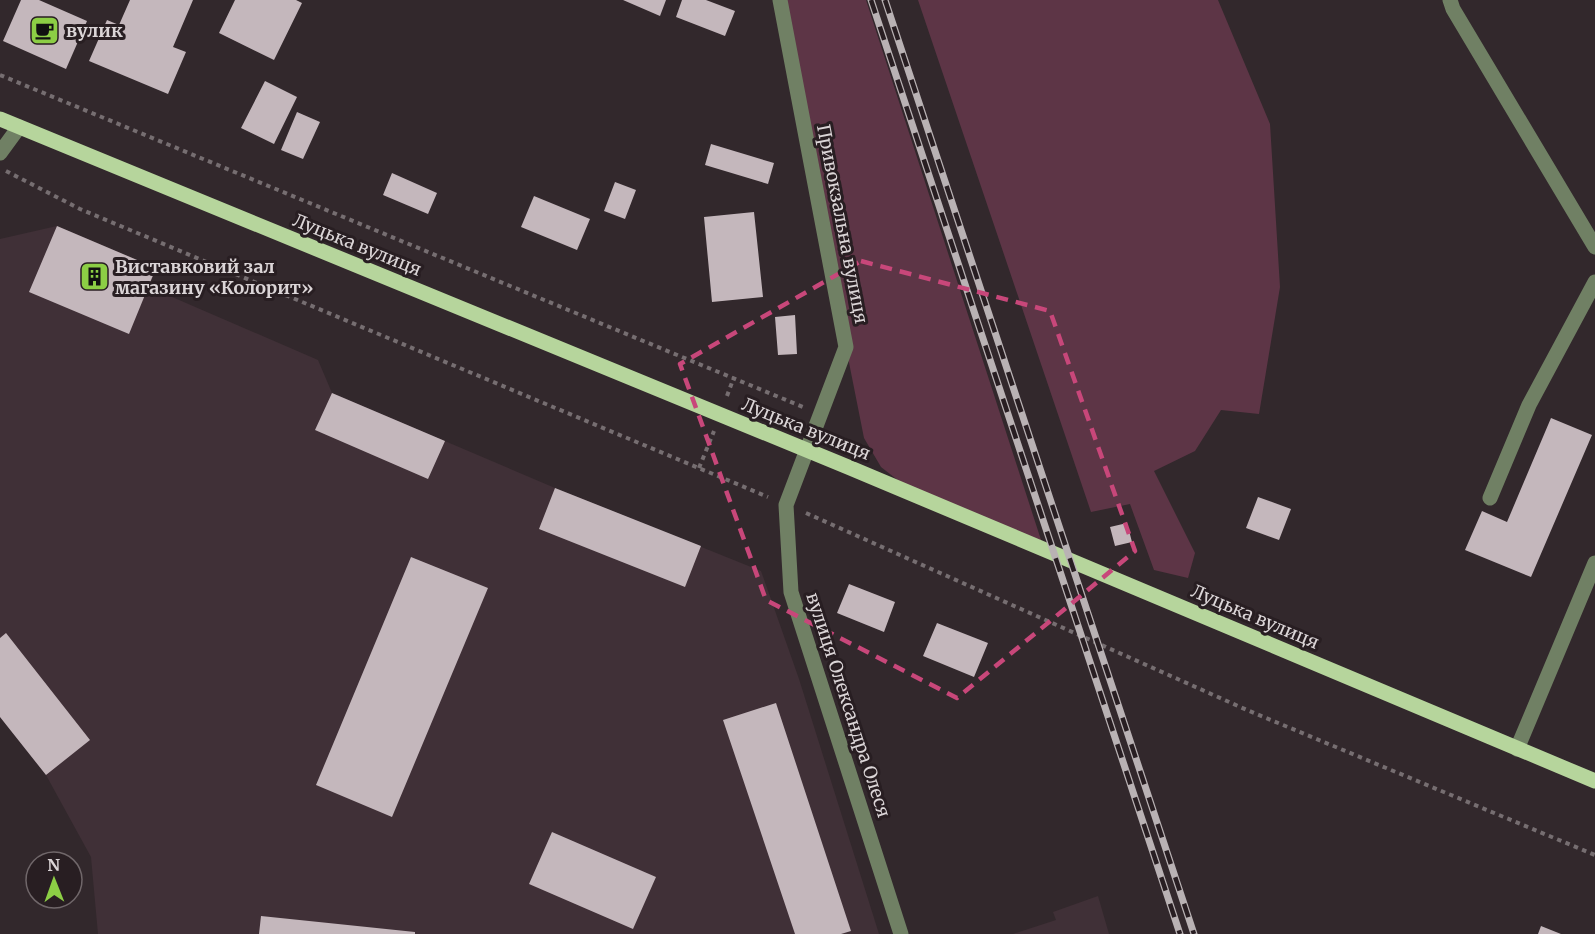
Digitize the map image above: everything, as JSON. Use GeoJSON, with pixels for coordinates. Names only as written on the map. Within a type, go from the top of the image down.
{"type":"FeatureCollection","features":[{"type":"Feature","properties":{"kind":"main road","name":"Луцька вулиця"},"geometry":{"type":"LineString","coordinates":[[0,119],[807,450],[1595,781]]}},
{"type":"Feature","properties":{"kind":"street"},"geometry":{"type":"LineString","coordinates":[[1450,0],[1453,9],[1595,248]]}},
{"type":"Feature","properties":{"kind":"street","name":"Привокзальна вулиця"},"geometry":{"type":"LineString","coordinates":[[778,1],[846,347],[807,450]]}},
{"type":"Feature","properties":{"kind":"street"},"geometry":{"type":"LineString","coordinates":[[0,153],[19,127]]}},
{"type":"Feature","properties":{"kind":"street"},"geometry":{"type":"LineString","coordinates":[[1490,498],[1529,405],[1595,282]]}},
{"type":"Feature","properties":{"kind":"street","name":"вулиця Олександра Олеся"},"geometry":{"type":"LineString","coordinates":[[807,450],[786,505],[791,592],[901,934]]}},
{"type":"Feature","properties":{"kind":"street"},"geometry":{"type":"LineString","coordinates":[[1517,749],[1595,563]]}},
{"type":"Feature","properties":{"kind":"path"},"geometry":{"type":"LineString","coordinates":[[0,75],[821,414]]}},
{"type":"Feature","properties":{"kind":"highlighted area"},"geometry":{"type":"Polygon","coordinates":[[[861,261],[1050,311],[1135,551],[957,698],[766,600],[680,364],[861,261]]]}},
{"type":"Feature","properties":{"kind":"shaded area"},"geometry":{"type":"Polygon","coordinates":[[[777,0],[866,0],[1042,543],[904,485],[881,467],[864,438],[777,0]]]}},
{"type":"Feature","properties":{"kind":"shaded area"},"geometry":{"type":"Polygon","coordinates":[[[918,0],[1218,0],[1270,124],[1280,287],[1259,414],[1221,410],[1195,451],[1154,471],[1195,553],[1188,578],[1154,570],[1130,504],[1091,512],[918,0]]]}},
{"type":"Feature","properties":{"kind":"shaded area"},"geometry":{"type":"Polygon","coordinates":[[[57,226],[156,268],[149,287],[318,360],[332,393],[555,488],[761,571],[799,679],[879,934],[98,934],[91,857],[46,775],[0,717],[0,239],[57,226]]]}},
{"type":"Feature","properties":{"kind":"shaded area"},"geometry":{"type":"Polygon","coordinates":[[[1098,896],[1109,934],[1013,934],[1056,920],[1053,912],[1098,896]]]}},
{"type":"Feature","properties":{"kind":"building","name":"вулик"},"geometry":{"type":"Polygon","coordinates":[[[21,0],[39,0],[87,21],[66,69],[3,41],[21,0]]]}},
{"type":"Feature","properties":{"kind":"building"},"geometry":{"type":"Polygon","coordinates":[[[130,0],[193,0],[173,47],[186,52],[168,94],[89,61],[107,20],[119,25],[130,0]]]}},
{"type":"Feature","properties":{"kind":"building"},"geometry":{"type":"Polygon","coordinates":[[[235,0],[296,0],[302,3],[274,60],[219,33],[235,0]]]}},
{"type":"Feature","properties":{"kind":"building"},"geometry":{"type":"Polygon","coordinates":[[[623,0],[666,0],[660,16],[623,0]]]}},
{"type":"Feature","properties":{"kind":"building"},"geometry":{"type":"Polygon","coordinates":[[[682,0],[706,0],[735,11],[725,36],[676,17],[682,0]]]}},
{"type":"Feature","properties":{"kind":"building"},"geometry":{"type":"Polygon","coordinates":[[[265,81],[297,97],[274,144],[241,128],[265,81]]]}},
{"type":"Feature","properties":{"kind":"building"},"geometry":{"type":"Polygon","coordinates":[[[297,112],[320,122],[303,159],[281,150],[297,112]]]}},
{"type":"Feature","properties":{"kind":"building"},"geometry":{"type":"Polygon","coordinates":[[[711,144],[774,163],[768,184],[705,165],[711,144]]]}},
{"type":"Feature","properties":{"kind":"building"},"geometry":{"type":"Polygon","coordinates":[[[392,173],[437,193],[428,214],[383,195],[392,173]]]}},
{"type":"Feature","properties":{"kind":"building"},"geometry":{"type":"Polygon","coordinates":[[[615,182],[636,190],[625,219],[604,211],[615,182]]]}},
{"type":"Feature","properties":{"kind":"building"},"geometry":{"type":"Polygon","coordinates":[[[534,196],[590,219],[577,250],[521,227],[534,196]]]}},
{"type":"Feature","properties":{"kind":"building"},"geometry":{"type":"Polygon","coordinates":[[[754,212],[763,297],[712,302],[704,217],[754,212]]]}},
{"type":"Feature","properties":{"kind":"building","name":"Виставковий зал магазину «Колорит»"},"geometry":{"type":"Polygon","coordinates":[[[57,226],[156,268],[129,334],[29,292],[57,226]]]}},
{"type":"Feature","properties":{"kind":"building"},"geometry":{"type":"Polygon","coordinates":[[[795,315],[797,354],[778,355],[775,317],[795,315]]]}},
{"type":"Feature","properties":{"kind":"building"},"geometry":{"type":"Polygon","coordinates":[[[332,393],[445,441],[428,479],[315,430],[332,393]]]}},
{"type":"Feature","properties":{"kind":"building"},"geometry":{"type":"Polygon","coordinates":[[[1551,418],[1592,435],[1531,577],[1465,550],[1482,511],[1507,522],[1551,418]]]}},
{"type":"Feature","properties":{"kind":"building"},"geometry":{"type":"Polygon","coordinates":[[[555,488],[701,546],[685,587],[539,529],[555,488]]]}},
{"type":"Feature","properties":{"kind":"building"},"geometry":{"type":"Polygon","coordinates":[[[1258,497],[1291,509],[1279,540],[1246,528],[1258,497]]]}},
{"type":"Feature","properties":{"kind":"building"},"geometry":{"type":"Polygon","coordinates":[[[1127,523],[1132,542],[1115,546],[1110,527],[1127,523]]]}},
{"type":"Feature","properties":{"kind":"building"},"geometry":{"type":"Polygon","coordinates":[[[411,557],[488,588],[392,817],[316,785],[411,557]]]}},
{"type":"Feature","properties":{"kind":"building"},"geometry":{"type":"Polygon","coordinates":[[[849,584],[895,602],[884,632],[837,613],[849,584]]]}},
{"type":"Feature","properties":{"kind":"building"},"geometry":{"type":"Polygon","coordinates":[[[937,623],[988,643],[974,677],[923,656],[937,623]]]}},
{"type":"Feature","properties":{"kind":"building"},"geometry":{"type":"Polygon","coordinates":[[[6,633],[90,740],[46,775],[0,717],[0,638],[6,633]]]}},
{"type":"Feature","properties":{"kind":"building"},"geometry":{"type":"Polygon","coordinates":[[[776,703],[851,931],[841,934],[795,934],[723,720],[776,703]]]}},
{"type":"Feature","properties":{"kind":"building"},"geometry":{"type":"Polygon","coordinates":[[[552,832],[656,877],[633,929],[529,884],[552,832]]]}},
{"type":"Feature","properties":{"kind":"building"},"geometry":{"type":"Polygon","coordinates":[[[261,916],[415,932],[415,934],[259,934],[261,916]]]}},
{"type":"Feature","properties":{"kind":"building"},"geometry":{"type":"Polygon","coordinates":[[[1541,926],[1561,934],[1538,934],[1541,926]]]}},
{"type":"Feature","properties":{"kind":"railway"},"geometry":{"type":"LineString","coordinates":[[871,0],[1180,934]]}},
{"type":"Feature","properties":{"kind":"railway"},"geometry":{"type":"LineString","coordinates":[[885,0],[1194,934]]}},
{"type":"Feature","properties":{"kind":"place","name":"вулик"},"geometry":{"type":"Point","coordinates":[45,31]}},
{"type":"Feature","properties":{"kind":"place","name":"Виставковий зал магазину «Колорит»"},"geometry":{"type":"Point","coordinates":[94,277]}}]}
